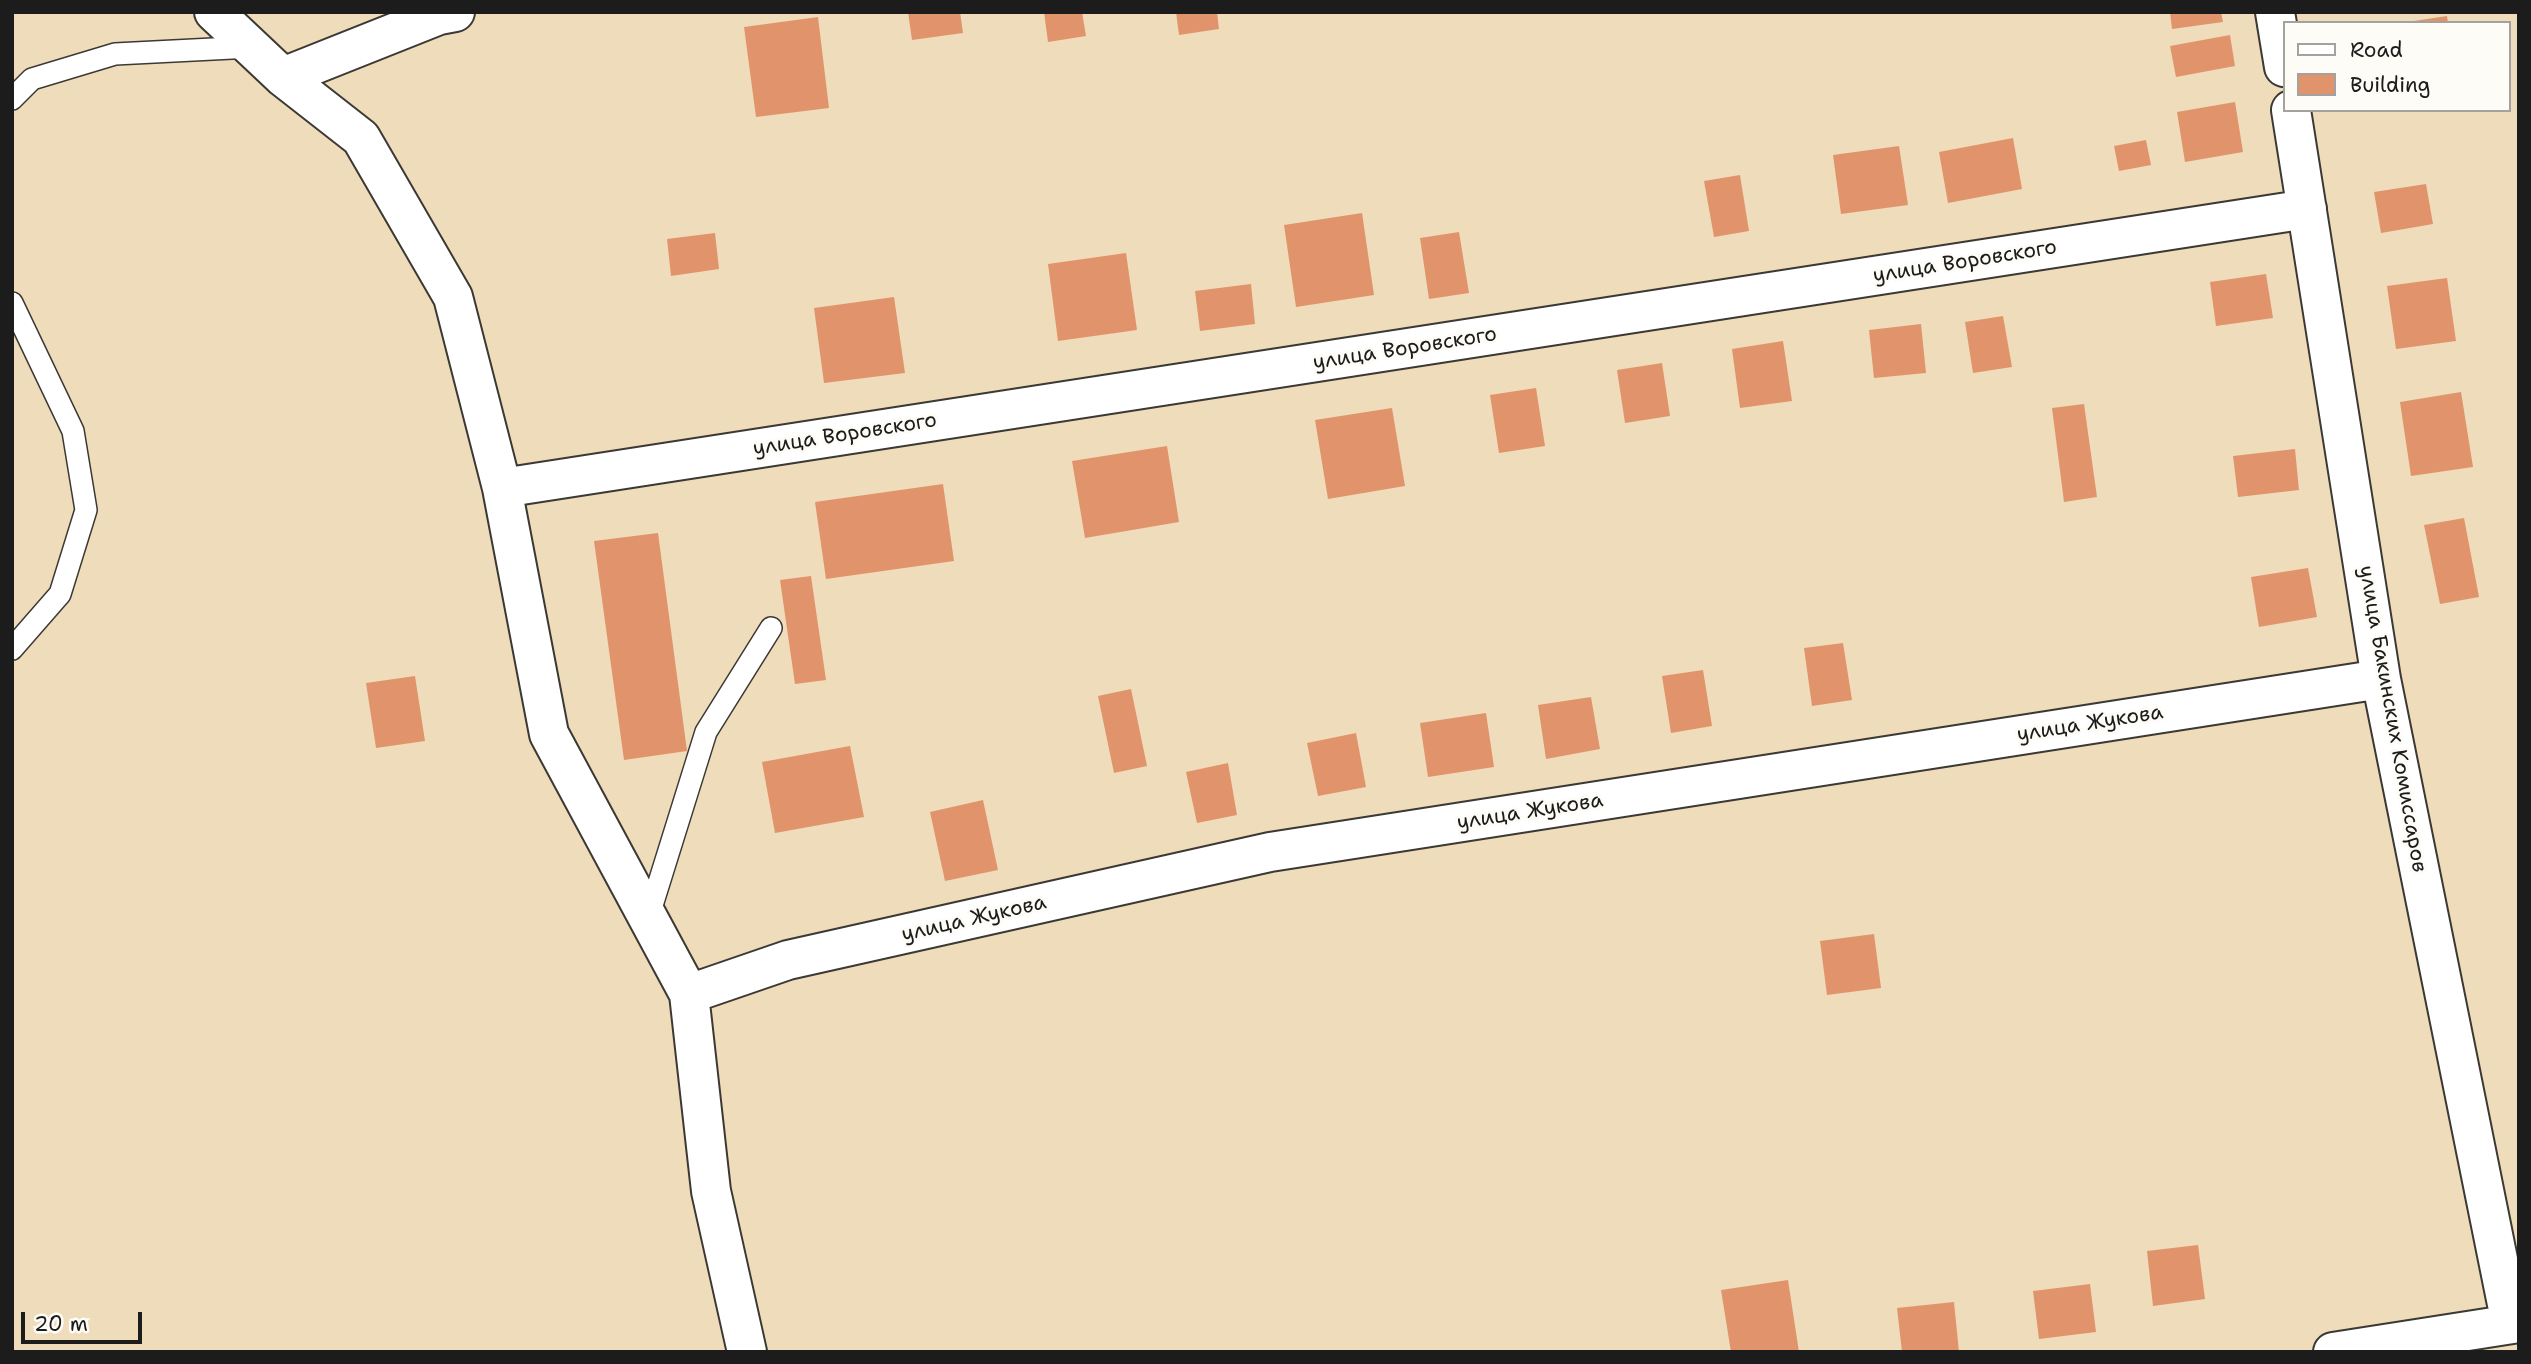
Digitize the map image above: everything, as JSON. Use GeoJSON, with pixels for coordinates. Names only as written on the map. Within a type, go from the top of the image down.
{"type":"FeatureCollection","features":[{"type":"Feature","properties":{"kind":"street"},"geometry":{"type":"LineString","coordinates":[[214,12],[283,76],[361,138],[453,297],[502,488],[549,734],[690,994],[711,1191],[747,1352]]}},
{"type":"Feature","properties":{"kind":"street"},"geometry":{"type":"LineString","coordinates":[[283,76],[439,15],[455,12]]}},
{"type":"Feature","properties":{"kind":"street"},"geometry":{"type":"LineString","coordinates":[[2275,12],[2282,55]]}},
{"type":"Feature","properties":{"kind":"street","name":"улица Бакинских Комиссаров"},"geometry":{"type":"LineString","coordinates":[[2291,112],[2381,679],[2515,1324]]}},
{"type":"Feature","properties":{"kind":"street","name":"улица Воровского"},"geometry":{"type":"LineString","coordinates":[[502,488],[2307,209]]}},
{"type":"Feature","properties":{"kind":"street","name":"улица Жукова"},"geometry":{"type":"LineString","coordinates":[[690,994],[788,960],[1270,852],[2381,679]]}},
{"type":"Feature","properties":{"kind":"street"},"geometry":{"type":"LineString","coordinates":[[2333,1352],[2515,1324]]}},
{"type":"Feature","properties":{"kind":"lane"},"geometry":{"type":"LineString","coordinates":[[12,99],[32,79],[115,54],[252,47]]}},
{"type":"Feature","properties":{"kind":"lane"},"geometry":{"type":"LineString","coordinates":[[12,303],[73,431],[86,510],[60,594],[12,649]]}},
{"type":"Feature","properties":{"kind":"lane"},"geometry":{"type":"LineString","coordinates":[[648,918],[706,732],[771,628]]}},
{"type":"Feature","properties":{"kind":"building"},"geometry":{"type":"Polygon","coordinates":[[[908,12],[960,12],[963,33],[912,40],[908,12]]]}},
{"type":"Feature","properties":{"kind":"building"},"geometry":{"type":"Polygon","coordinates":[[[1044,12],[1082,12],[1086,36],[1048,42],[1044,12]]]}},
{"type":"Feature","properties":{"kind":"building"},"geometry":{"type":"Polygon","coordinates":[[[1176,12],[1217,12],[1219,29],[1179,35],[1176,12]]]}},
{"type":"Feature","properties":{"kind":"building"},"geometry":{"type":"Polygon","coordinates":[[[2170,12],[2221,12],[2223,22],[2172,29],[2170,12]]]}},
{"type":"Feature","properties":{"kind":"building"},"geometry":{"type":"Polygon","coordinates":[[[2447,16],[2448,21],[2414,21],[2447,16]]]}},
{"type":"Feature","properties":{"kind":"building"},"geometry":{"type":"Polygon","coordinates":[[[818,17],[829,108],[756,117],[744,27],[818,17]]]}},
{"type":"Feature","properties":{"kind":"building"},"geometry":{"type":"Polygon","coordinates":[[[2230,35],[2235,66],[2176,77],[2170,46],[2230,35]]]}},
{"type":"Feature","properties":{"kind":"building"},"geometry":{"type":"Polygon","coordinates":[[[2235,102],[2243,152],[2185,162],[2177,112],[2235,102]]]}},
{"type":"Feature","properties":{"kind":"building"},"geometry":{"type":"Polygon","coordinates":[[[2013,138],[2022,189],[1948,203],[1939,152],[2013,138]]]}},
{"type":"Feature","properties":{"kind":"building"},"geometry":{"type":"Polygon","coordinates":[[[2146,140],[2151,165],[2119,171],[2114,146],[2146,140]]]}},
{"type":"Feature","properties":{"kind":"building"},"geometry":{"type":"Polygon","coordinates":[[[1899,146],[1908,205],[1841,214],[1833,155],[1899,146]]]}},
{"type":"Feature","properties":{"kind":"building"},"geometry":{"type":"Polygon","coordinates":[[[1740,175],[1749,231],[1714,237],[1704,181],[1740,175]]]}},
{"type":"Feature","properties":{"kind":"building"},"geometry":{"type":"Polygon","coordinates":[[[2426,184],[2433,224],[2381,233],[2374,192],[2426,184]]]}},
{"type":"Feature","properties":{"kind":"building"},"geometry":{"type":"Polygon","coordinates":[[[1362,213],[1374,295],[1296,307],[1284,225],[1362,213]]]}},
{"type":"Feature","properties":{"kind":"building"},"geometry":{"type":"Polygon","coordinates":[[[1459,232],[1469,293],[1429,299],[1420,238],[1459,232]]]}},
{"type":"Feature","properties":{"kind":"building"},"geometry":{"type":"Polygon","coordinates":[[[715,233],[719,269],[671,276],[667,239],[715,233]]]}},
{"type":"Feature","properties":{"kind":"building"},"geometry":{"type":"Polygon","coordinates":[[[1126,253],[1137,330],[1058,341],[1048,264],[1126,253]]]}},
{"type":"Feature","properties":{"kind":"building"},"geometry":{"type":"Polygon","coordinates":[[[2266,274],[2273,318],[2216,326],[2210,282],[2266,274]]]}},
{"type":"Feature","properties":{"kind":"building"},"geometry":{"type":"Polygon","coordinates":[[[2447,278],[2456,341],[2396,349],[2387,286],[2447,278]]]}},
{"type":"Feature","properties":{"kind":"building"},"geometry":{"type":"Polygon","coordinates":[[[1251,284],[1255,324],[1200,331],[1195,291],[1251,284]]]}},
{"type":"Feature","properties":{"kind":"building"},"geometry":{"type":"Polygon","coordinates":[[[894,297],[905,373],[824,383],[814,308],[894,297]]]}},
{"type":"Feature","properties":{"kind":"building"},"geometry":{"type":"Polygon","coordinates":[[[2003,316],[2012,367],[1973,373],[1965,322],[2003,316]]]}},
{"type":"Feature","properties":{"kind":"building"},"geometry":{"type":"Polygon","coordinates":[[[1921,324],[1926,373],[1874,378],[1869,330],[1921,324]]]}},
{"type":"Feature","properties":{"kind":"building"},"geometry":{"type":"Polygon","coordinates":[[[1783,341],[1792,401],[1740,408],[1732,349],[1783,341]]]}},
{"type":"Feature","properties":{"kind":"building"},"geometry":{"type":"Polygon","coordinates":[[[1662,363],[1670,416],[1625,423],[1617,370],[1662,363]]]}},
{"type":"Feature","properties":{"kind":"building"},"geometry":{"type":"Polygon","coordinates":[[[1536,388],[1545,446],[1499,453],[1490,395],[1536,388]]]}},
{"type":"Feature","properties":{"kind":"building"},"geometry":{"type":"Polygon","coordinates":[[[2461,392],[2473,467],[2411,476],[2400,402],[2461,392]]]}},
{"type":"Feature","properties":{"kind":"building"},"geometry":{"type":"Polygon","coordinates":[[[2084,404],[2097,497],[2064,502],[2052,408],[2084,404]]]}},
{"type":"Feature","properties":{"kind":"building"},"geometry":{"type":"Polygon","coordinates":[[[1392,408],[1405,486],[1328,499],[1315,420],[1392,408]]]}},
{"type":"Feature","properties":{"kind":"building"},"geometry":{"type":"Polygon","coordinates":[[[1167,446],[1179,522],[1085,538],[1072,461],[1167,446]]]}},
{"type":"Feature","properties":{"kind":"building"},"geometry":{"type":"Polygon","coordinates":[[[2295,449],[2299,490],[2238,497],[2233,456],[2295,449]]]}},
{"type":"Feature","properties":{"kind":"building"},"geometry":{"type":"Polygon","coordinates":[[[943,484],[954,561],[826,579],[815,502],[943,484]]]}},
{"type":"Feature","properties":{"kind":"building"},"geometry":{"type":"Polygon","coordinates":[[[2464,518],[2479,597],[2440,604],[2424,525],[2464,518]]]}},
{"type":"Feature","properties":{"kind":"building"},"geometry":{"type":"Polygon","coordinates":[[[658,533],[687,751],[624,760],[594,541],[658,533]]]}},
{"type":"Feature","properties":{"kind":"building"},"geometry":{"type":"Polygon","coordinates":[[[2308,568],[2317,617],[2259,627],[2251,577],[2308,568]]]}},
{"type":"Feature","properties":{"kind":"building"},"geometry":{"type":"Polygon","coordinates":[[[811,576],[826,680],[795,684],[780,580],[811,576]]]}},
{"type":"Feature","properties":{"kind":"building"},"geometry":{"type":"Polygon","coordinates":[[[1843,643],[1852,700],[1812,706],[1804,648],[1843,643]]]}},
{"type":"Feature","properties":{"kind":"building"},"geometry":{"type":"Polygon","coordinates":[[[1703,670],[1712,726],[1671,733],[1662,676],[1703,670]]]}},
{"type":"Feature","properties":{"kind":"building"},"geometry":{"type":"Polygon","coordinates":[[[415,676],[425,741],[376,748],[366,683],[415,676]]]}},
{"type":"Feature","properties":{"kind":"building"},"geometry":{"type":"Polygon","coordinates":[[[1131,689],[1147,766],[1114,773],[1098,696],[1131,689]]]}},
{"type":"Feature","properties":{"kind":"building"},"geometry":{"type":"Polygon","coordinates":[[[1591,697],[1600,749],[1546,759],[1538,705],[1591,697]]]}},
{"type":"Feature","properties":{"kind":"building"},"geometry":{"type":"Polygon","coordinates":[[[1486,713],[1494,767],[1428,777],[1420,723],[1486,713]]]}},
{"type":"Feature","properties":{"kind":"building"},"geometry":{"type":"Polygon","coordinates":[[[1356,733],[1366,787],[1318,796],[1307,743],[1356,733]]]}},
{"type":"Feature","properties":{"kind":"building"},"geometry":{"type":"Polygon","coordinates":[[[850,746],[864,817],[775,833],[762,762],[850,746]]]}},
{"type":"Feature","properties":{"kind":"building"},"geometry":{"type":"Polygon","coordinates":[[[1228,763],[1237,815],[1197,823],[1186,772],[1228,763]]]}},
{"type":"Feature","properties":{"kind":"building"},"geometry":{"type":"Polygon","coordinates":[[[983,800],[998,870],[945,881],[930,812],[983,800]]]}},
{"type":"Feature","properties":{"kind":"building"},"geometry":{"type":"Polygon","coordinates":[[[1874,934],[1881,988],[1827,995],[1820,941],[1874,934]]]}},
{"type":"Feature","properties":{"kind":"building"},"geometry":{"type":"Polygon","coordinates":[[[2198,1245],[2205,1299],[2153,1306],[2147,1251],[2198,1245]]]}},
{"type":"Feature","properties":{"kind":"building"},"geometry":{"type":"Polygon","coordinates":[[[1788,1280],[1799,1352],[1731,1352],[1721,1290],[1788,1280]]]}},
{"type":"Feature","properties":{"kind":"building"},"geometry":{"type":"Polygon","coordinates":[[[2090,1284],[2096,1332],[2039,1339],[2033,1291],[2090,1284]]]}},
{"type":"Feature","properties":{"kind":"building"},"geometry":{"type":"Polygon","coordinates":[[[1954,1302],[1959,1352],[1902,1352],[1897,1308],[1954,1302]]]}}]}
